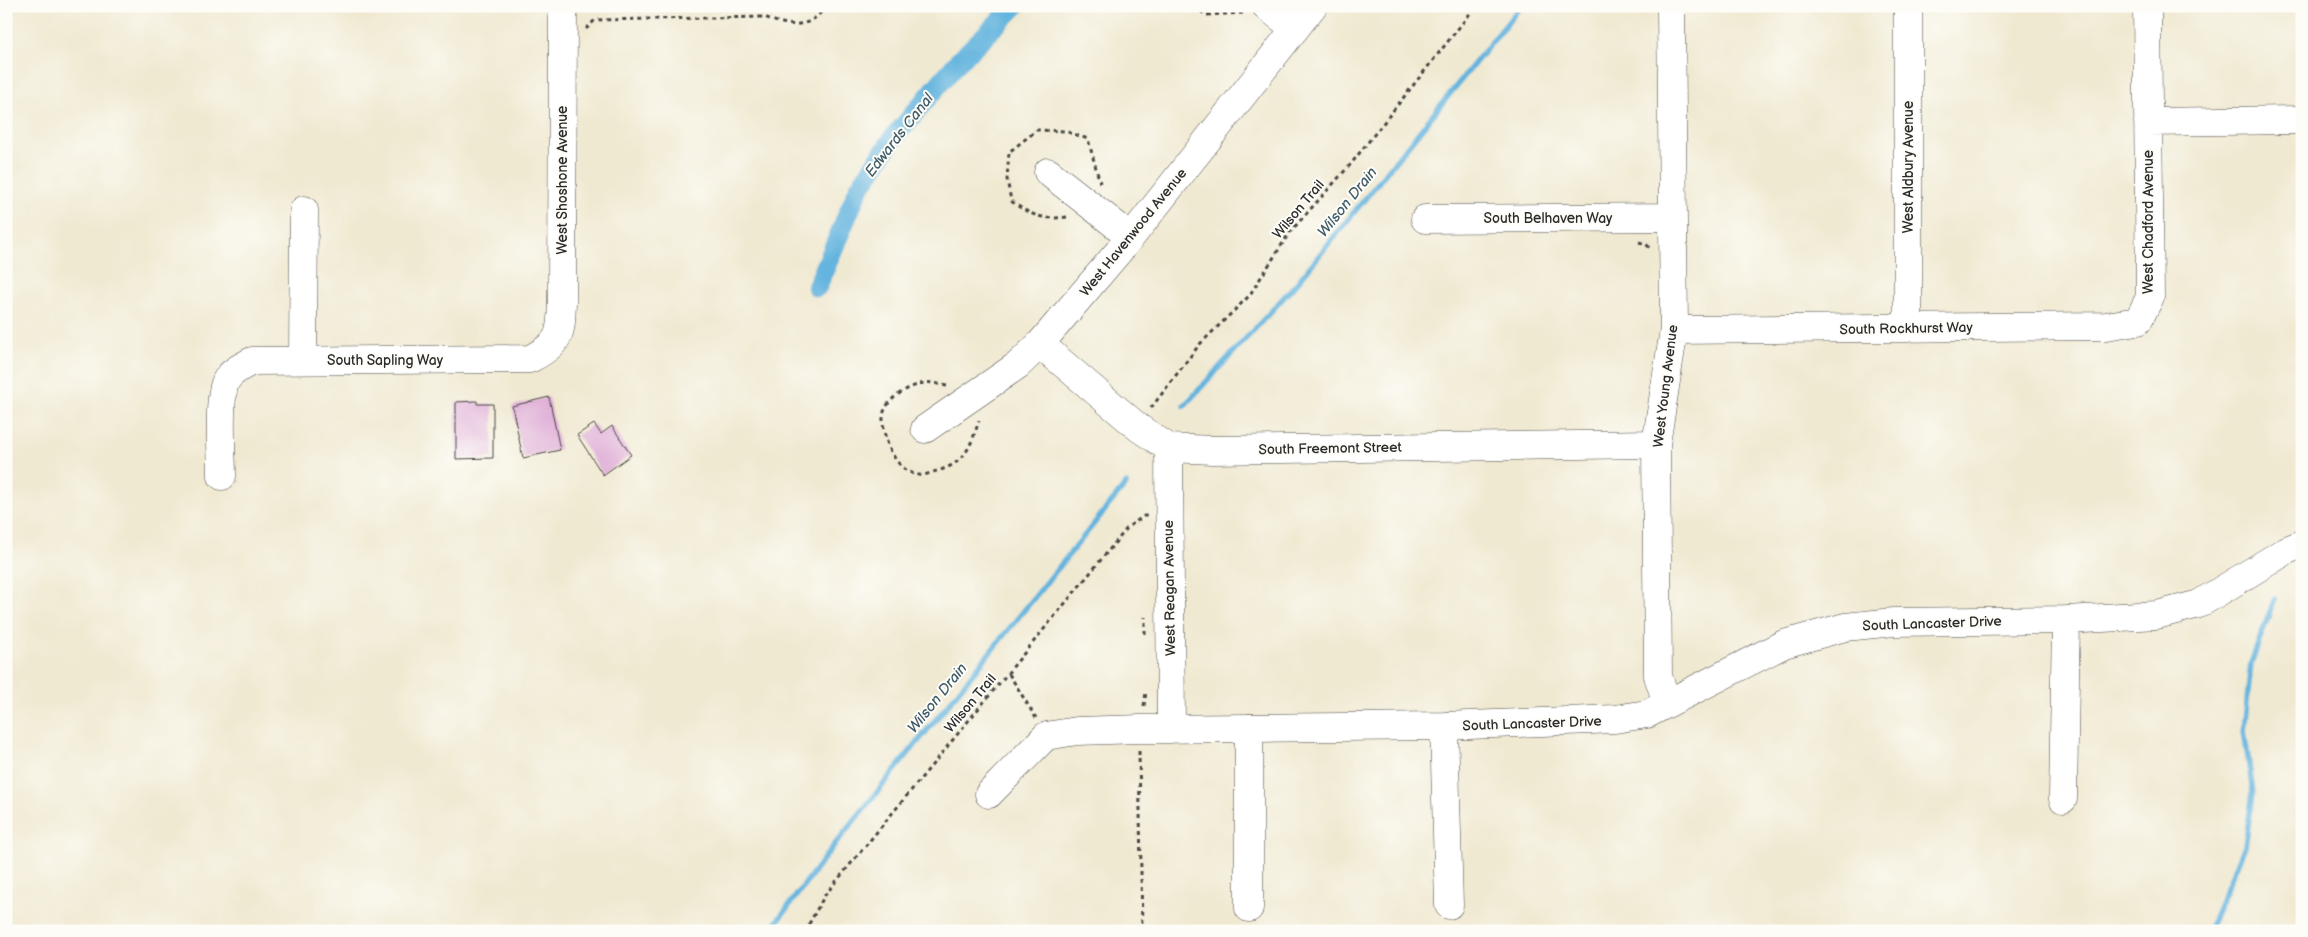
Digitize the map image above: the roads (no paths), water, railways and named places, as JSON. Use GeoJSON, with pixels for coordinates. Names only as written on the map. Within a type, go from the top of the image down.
{"type":"FeatureCollection","features":[{"type":"Feature","properties":{"kind":"street","name":"West Shoshone Avenue"},"geometry":{"type":"LineString","coordinates":[[549,349],[560,334],[562,308],[563,6]]}},
{"type":"Feature","properties":{"kind":"street"},"geometry":{"type":"LineString","coordinates":[[1266,6],[1295,29]]}},
{"type":"Feature","properties":{"kind":"street","name":"West Havenwood Avenue"},"geometry":{"type":"LineString","coordinates":[[925,429],[1018,365],[1040,344],[1131,237],[1313,6]]}},
{"type":"Feature","properties":{"kind":"street","name":"West Young Avenue"},"geometry":{"type":"LineString","coordinates":[[1667,704],[1658,676],[1656,444],[1674,330],[1671,6]]}},
{"type":"Feature","properties":{"kind":"street","name":"West Aldbury Avenue"},"geometry":{"type":"LineString","coordinates":[[1908,6],[1908,328]]}},
{"type":"Feature","properties":{"kind":"street","name":"West Chadford Avenue"},"geometry":{"type":"LineString","coordinates":[[2138,321],[2150,297],[2147,6]]}},
{"type":"Feature","properties":{"kind":"street"},"geometry":{"type":"LineString","coordinates":[[2148,122],[2302,120]]}},
{"type":"Feature","properties":{"kind":"street"},"geometry":{"type":"LineString","coordinates":[[1048,172],[1131,237]]}},
{"type":"Feature","properties":{"kind":"street"},"geometry":{"type":"LineString","coordinates":[[303,360],[304,210]]}},
{"type":"Feature","properties":{"kind":"street","name":"South Belhaven Way"},"geometry":{"type":"LineString","coordinates":[[1424,219],[1672,217]]}},
{"type":"Feature","properties":{"kind":"street","name":"South Rockhurst Way"},"geometry":{"type":"LineString","coordinates":[[1674,330],[2106,326],[2138,321]]}},
{"type":"Feature","properties":{"kind":"street"},"geometry":{"type":"LineString","coordinates":[[1040,344],[1139,428],[1169,448]]}},
{"type":"Feature","properties":{"kind":"street","name":"South Sapling Way"},"geometry":{"type":"LineString","coordinates":[[222,476],[222,396],[226,380],[236,369],[252,361],[530,359],[549,349]]}},
{"type":"Feature","properties":{"kind":"street","name":"South Freemont Street"},"geometry":{"type":"LineString","coordinates":[[1169,448],[1213,450],[1656,444]]}},
{"type":"Feature","properties":{"kind":"street","name":"West Reagan Avenue"},"geometry":{"type":"LineString","coordinates":[[1169,448],[1171,729]]}},
{"type":"Feature","properties":{"kind":"street","name":"South Lancaster Drive"},"geometry":{"type":"LineString","coordinates":[[989,794],[1046,736],[1077,731],[1444,726],[1615,719],[1648,714],[1784,644],[1845,627],[1894,622],[2066,620],[2157,615],[2199,604],[2288,550],[2302,544]]}},
{"type":"Feature","properties":{"kind":"street"},"geometry":{"type":"LineString","coordinates":[[2063,799],[2066,620]]}},
{"type":"Feature","properties":{"kind":"street","name":"South Lancaster Drive"},"geometry":{"type":"LineString","coordinates":[[1444,726],[1449,905]]}},
{"type":"Feature","properties":{"kind":"street"},"geometry":{"type":"LineString","coordinates":[[1248,728],[1248,908]]}},
{"type":"Feature","properties":{"kind":"waterway","name":"Edwards Canal"},"geometry":{"type":"LineString","coordinates":[[817,287],[859,188],[894,137],[957,63],[1015,6]]}},
{"type":"Feature","properties":{"kind":"waterway","name":"Wilson Drain"},"geometry":{"type":"LineString","coordinates":[[1184,406],[1296,284],[1521,6]]}},
{"type":"Feature","properties":{"kind":"waterway","name":"Wilson Drain"},"geometry":{"type":"LineString","coordinates":[[770,931],[828,853],[1126,484]]}},
{"type":"Feature","properties":{"kind":"waterway"},"geometry":{"type":"LineString","coordinates":[[2208,931],[2245,846],[2253,793],[2244,730],[2251,663],[2275,598]]}}]}
